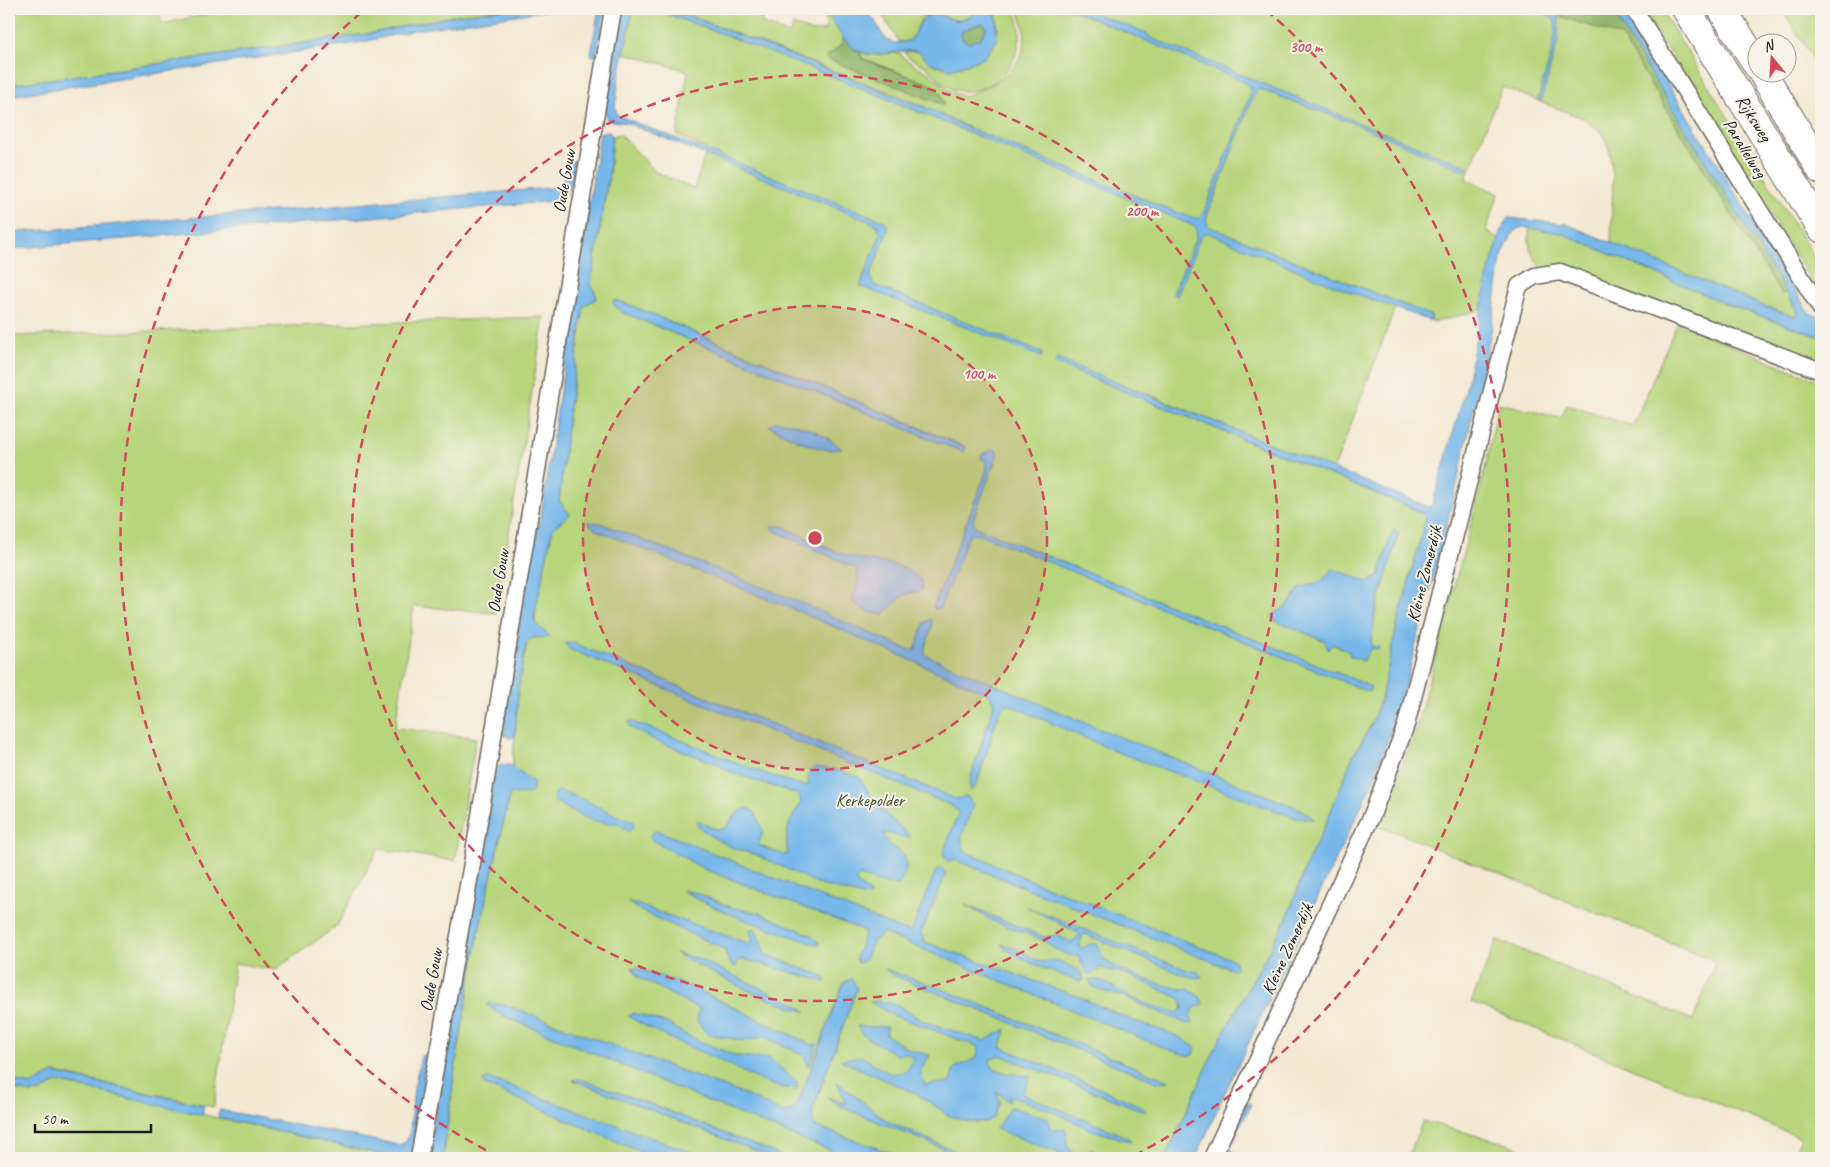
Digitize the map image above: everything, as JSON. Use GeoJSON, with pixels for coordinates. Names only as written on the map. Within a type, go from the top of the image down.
{"type":"FeatureCollection","features":[{"type":"Feature","properties":{"kind":"highway","name":"Rijksweg"},"geometry":{"type":"LineString","coordinates":[[1686,9],[1821,228]]}},
{"type":"Feature","properties":{"kind":"highway","name":"Rijksweg"},"geometry":{"type":"LineString","coordinates":[[1722,9],[1748,50]]}},
{"type":"Feature","properties":{"kind":"highway","name":"Rijksweg"},"geometry":{"type":"LineString","coordinates":[[1768,82],[1821,170]]}},
{"type":"Feature","properties":{"kind":"street","name":"Oude Gouw"},"geometry":{"type":"LineString","coordinates":[[420,1158],[478,828],[613,9]]}},
{"type":"Feature","properties":{"kind":"street","name":"Parallelweg"},"geometry":{"type":"LineString","coordinates":[[1634,9],[1821,309]]}},
{"type":"Feature","properties":{"kind":"street","name":"Kleine Zomerdijk"},"geometry":{"type":"LineString","coordinates":[[1212,1158],[1372,815],[1406,725],[1519,286],[1535,276],[1560,272],[1821,371]]}},
{"type":"Feature","properties":{"kind":"green space"},"geometry":{"type":"Polygon","coordinates":[[[9,9],[157,9],[162,24],[230,9],[507,9],[458,15],[367,34],[9,85],[9,9]]]}},
{"type":"Feature","properties":{"kind":"green space","name":"Kerkepolder"},"geometry":{"type":"Polygon","coordinates":[[[624,9],[661,9],[1003,142],[907,99],[672,9],[746,9],[764,15],[761,23],[790,34],[793,25],[813,32],[825,30],[827,23],[823,9],[832,9],[829,10],[843,38],[841,45],[826,58],[927,83],[862,58],[860,52],[867,54],[900,53],[909,62],[927,72],[947,89],[963,96],[993,84],[1015,66],[1022,54],[1025,41],[1023,26],[1017,9],[1564,9],[1563,17],[1621,36],[1781,293],[1787,292],[1799,316],[1796,317],[1766,307],[1611,243],[1613,174],[1609,148],[1603,134],[1585,119],[1502,87],[1466,179],[1499,194],[1486,230],[1499,240],[1484,309],[1435,322],[1396,306],[1333,471],[1136,389],[1055,363],[1407,506],[1423,514],[1426,519],[1397,625],[1381,699],[1370,727],[1353,756],[1326,824],[1307,863],[1288,916],[1215,1049],[1165,1158],[443,1158],[455,1068],[480,925],[510,794],[519,682],[527,642],[535,623],[538,583],[542,577],[559,501],[569,409],[584,306],[597,298],[591,284],[609,173],[612,136],[620,134],[656,172],[694,189],[707,149],[677,135],[688,71],[617,51],[624,9]],[[614,300],[622,312],[964,452],[966,447],[630,305],[614,300]]]}},
{"type":"Feature","properties":{"kind":"green space"},"geometry":{"type":"Polygon","coordinates":[[[879,9],[979,9],[963,19],[957,20],[933,15],[923,16],[911,40],[899,42],[879,9]]]}},
{"type":"Feature","properties":{"kind":"green space"},"geometry":{"type":"Polygon","coordinates":[[[996,9],[1013,9],[1019,23],[1020,38],[1016,53],[1009,66],[999,78],[986,86],[972,90],[956,90],[951,88],[943,84],[926,67],[911,59],[904,52],[918,51],[930,63],[951,69],[984,58],[998,30],[996,9]]]}},
{"type":"Feature","properties":{"kind":"green space"},"geometry":{"type":"Polygon","coordinates":[[[1564,9],[1615,9],[1787,292],[1781,294],[1621,36],[1562,17],[1564,9]]]}},
{"type":"Feature","properties":{"kind":"green space"},"geometry":{"type":"Polygon","coordinates":[[[1642,9],[1661,9],[1821,268],[1821,296],[1642,9]]]}},
{"type":"Feature","properties":{"kind":"green space"},"geometry":{"type":"Polygon","coordinates":[[[1782,9],[1811,9],[1821,25],[1821,71],[1798,32],[1782,9]]]}},
{"type":"Feature","properties":{"kind":"green space"},"geometry":{"type":"Polygon","coordinates":[[[982,23],[987,27],[981,38],[969,43],[964,40],[961,35],[963,30],[982,23]]]}},
{"type":"Feature","properties":{"kind":"green space"},"geometry":{"type":"Polygon","coordinates":[[[843,38],[853,49],[860,52],[862,59],[934,86],[941,94],[944,105],[825,58],[841,45],[843,38]]]}},
{"type":"Feature","properties":{"kind":"green space"},"geometry":{"type":"Polygon","coordinates":[[[1530,227],[1561,233],[1729,305],[1817,336],[1821,332],[1821,364],[1541,267],[1534,258],[1530,248],[1530,227]]]}},
{"type":"Feature","properties":{"kind":"green space"},"geometry":{"type":"Polygon","coordinates":[[[544,317],[496,613],[414,606],[395,728],[476,738],[455,861],[378,849],[337,926],[275,970],[235,963],[214,1107],[56,1073],[31,1085],[9,1080],[9,336],[544,317]]]}},
{"type":"Feature","properties":{"kind":"green space"},"geometry":{"type":"Polygon","coordinates":[[[1677,323],[1821,382],[1821,1158],[1792,1158],[1801,1138],[1471,1002],[1497,940],[1693,1020],[1716,961],[1378,825],[1414,736],[1482,483],[1499,403],[1561,418],[1567,405],[1633,426],[1677,323]]]}},
{"type":"Feature","properties":{"kind":"green space"},"geometry":{"type":"Polygon","coordinates":[[[57,1082],[397,1158],[9,1158],[9,1088],[31,1093],[40,1092],[57,1082]]]}},
{"type":"Feature","properties":{"kind":"green space"},"geometry":{"type":"Polygon","coordinates":[[[1423,1121],[1501,1142],[1546,1158],[1407,1158],[1423,1121]]]}},
{"type":"Feature","properties":{"kind":"water"},"geometry":{"type":"Polygon","coordinates":[[[507,9],[557,9],[415,30],[363,42],[9,96],[9,85],[367,34],[458,15],[507,9]]]}},
{"type":"Feature","properties":{"kind":"water"},"geometry":{"type":"Polygon","coordinates":[[[597,9],[605,9],[596,57],[591,55],[598,13],[597,9]]]}},
{"type":"Feature","properties":{"kind":"water"},"geometry":{"type":"Polygon","coordinates":[[[623,9],[633,9],[619,76],[615,108],[617,115],[886,222],[888,229],[870,277],[874,285],[1042,353],[1041,357],[860,286],[881,233],[876,224],[627,123],[607,120],[605,110],[623,9]]]}},
{"type":"Feature","properties":{"kind":"water"},"geometry":{"type":"Polygon","coordinates":[[[653,9],[672,9],[936,112],[949,120],[1175,212],[1198,219],[1203,214],[1250,96],[1251,87],[1242,81],[1070,9],[1083,9],[1146,33],[1151,38],[1468,167],[1467,170],[1463,170],[1350,122],[1259,89],[1254,94],[1206,219],[1208,226],[1432,316],[1431,321],[1345,290],[1206,232],[1200,238],[1177,296],[1173,294],[1196,237],[1197,229],[1194,226],[871,92],[653,9]]]}},
{"type":"Feature","properties":{"kind":"water"},"geometry":{"type":"Polygon","coordinates":[[[832,9],[864,9],[875,21],[886,39],[900,43],[911,40],[924,19],[933,14],[956,21],[968,17],[979,9],[996,9],[997,40],[984,58],[951,69],[930,63],[918,51],[879,54],[862,52],[845,40],[828,14],[832,9]],[[982,23],[963,30],[961,35],[969,43],[981,38],[987,27],[982,23]]]}},
{"type":"Feature","properties":{"kind":"water"},"geometry":{"type":"Polygon","coordinates":[[[1529,9],[1552,11],[1563,9],[1559,17],[1558,41],[1541,101],[1538,100],[1553,47],[1555,26],[1554,20],[1549,16],[1529,9]]]}},
{"type":"Feature","properties":{"kind":"water"},"geometry":{"type":"Polygon","coordinates":[[[1611,9],[1622,9],[1809,313],[1817,316],[1821,329],[1818,336],[1729,305],[1561,233],[1521,227],[1513,232],[1501,258],[1491,332],[1456,488],[1401,702],[1375,777],[1220,1103],[1196,1158],[1165,1158],[1215,1049],[1288,916],[1307,863],[1326,824],[1353,756],[1370,727],[1381,699],[1397,625],[1426,519],[1423,514],[1407,506],[1055,363],[1057,359],[1429,507],[1432,506],[1467,385],[1488,274],[1501,232],[1508,218],[1566,224],[1766,307],[1797,317],[1798,311],[1611,9]]]}},
{"type":"Feature","properties":{"kind":"water"},"geometry":{"type":"Polygon","coordinates":[[[609,132],[612,136],[609,173],[591,284],[597,298],[584,306],[569,409],[559,501],[570,514],[553,528],[534,617],[535,623],[550,637],[532,638],[527,642],[519,682],[515,736],[510,738],[503,734],[515,642],[542,509],[600,133],[609,132]]]}},
{"type":"Feature","properties":{"kind":"water"},"geometry":{"type":"Polygon","coordinates":[[[567,160],[575,161],[572,180],[565,195],[554,201],[9,249],[9,233],[562,187],[567,160]]]}},
{"type":"Feature","properties":{"kind":"water"},"geometry":{"type":"Polygon","coordinates":[[[614,300],[630,305],[966,448],[964,452],[935,441],[622,312],[613,304],[614,300]]]}},
{"type":"Feature","properties":{"kind":"water"},"geometry":{"type":"Polygon","coordinates":[[[777,421],[819,433],[842,449],[823,449],[804,443],[769,426],[777,421]]]}},
{"type":"Feature","properties":{"kind":"water"},"geometry":{"type":"Polygon","coordinates":[[[996,449],[998,453],[973,520],[975,527],[1348,677],[1371,687],[1369,692],[977,533],[969,535],[940,608],[934,609],[987,470],[986,461],[981,458],[982,454],[996,449]]]}},
{"type":"Feature","properties":{"kind":"water"},"geometry":{"type":"Polygon","coordinates":[[[587,522],[600,523],[797,601],[906,649],[915,650],[924,623],[931,619],[932,624],[925,655],[1095,727],[1300,809],[1314,819],[1296,818],[1112,750],[1008,704],[1000,710],[976,786],[971,791],[969,783],[994,704],[989,694],[802,613],[596,530],[587,522]]]}},
{"type":"Feature","properties":{"kind":"water"},"geometry":{"type":"Polygon","coordinates":[[[771,526],[782,526],[847,555],[906,569],[921,580],[922,590],[904,595],[882,615],[863,610],[852,601],[858,581],[857,569],[775,531],[771,526]]]}},
{"type":"Feature","properties":{"kind":"water"},"geometry":{"type":"Polygon","coordinates":[[[1395,530],[1399,532],[1375,614],[1371,641],[1372,646],[1379,647],[1378,650],[1371,648],[1363,661],[1350,656],[1350,652],[1332,644],[1328,650],[1325,641],[1274,620],[1273,615],[1288,605],[1300,588],[1322,581],[1331,570],[1336,570],[1368,582],[1379,576],[1392,532],[1395,530]]]}},
{"type":"Feature","properties":{"kind":"water"},"geometry":{"type":"Polygon","coordinates":[[[565,643],[573,643],[956,799],[967,796],[973,805],[961,838],[964,851],[1035,882],[1234,960],[1237,968],[1233,970],[955,860],[947,861],[943,853],[959,812],[950,805],[569,649],[565,643]]]}},
{"type":"Feature","properties":{"kind":"water"},"geometry":{"type":"Polygon","coordinates":[[[629,721],[804,786],[809,784],[808,774],[814,767],[833,769],[859,777],[880,807],[910,837],[903,838],[883,834],[888,843],[905,856],[906,868],[903,878],[898,885],[885,884],[860,876],[855,881],[871,895],[867,897],[821,885],[757,855],[733,848],[709,835],[698,826],[697,820],[717,829],[723,829],[739,812],[747,808],[755,812],[763,831],[758,845],[784,855],[788,854],[787,833],[801,803],[799,795],[730,772],[715,763],[656,741],[630,727],[629,721]]]}},
{"type":"Feature","properties":{"kind":"water"},"geometry":{"type":"Polygon","coordinates":[[[500,765],[510,765],[534,782],[532,793],[510,794],[480,925],[455,1068],[443,1158],[428,1158],[494,775],[500,765]]]}},
{"type":"Feature","properties":{"kind":"water"},"geometry":{"type":"Polygon","coordinates":[[[559,791],[634,822],[633,829],[629,832],[618,823],[601,822],[577,814],[554,801],[554,794],[559,791]]]}},
{"type":"Feature","properties":{"kind":"water"},"geometry":{"type":"Polygon","coordinates":[[[656,830],[905,931],[912,930],[936,870],[942,868],[946,874],[921,933],[925,942],[1079,997],[1134,1021],[1178,1036],[1196,1048],[1194,1054],[1189,1056],[1167,1049],[883,933],[874,940],[864,961],[858,963],[856,958],[865,931],[704,869],[651,839],[649,836],[656,830]]]}},
{"type":"Feature","properties":{"kind":"water"},"geometry":{"type":"Polygon","coordinates":[[[682,890],[697,893],[730,907],[759,913],[811,935],[820,944],[814,944],[730,914],[682,890]]]}},
{"type":"Feature","properties":{"kind":"water"},"geometry":{"type":"Polygon","coordinates":[[[627,901],[750,944],[753,942],[750,929],[755,928],[765,954],[825,977],[826,982],[743,959],[739,960],[736,967],[730,964],[724,949],[641,911],[627,901]]]}},
{"type":"Feature","properties":{"kind":"water"},"geometry":{"type":"Polygon","coordinates":[[[965,905],[1044,937],[1056,935],[1071,942],[1075,941],[1080,934],[1027,907],[1190,971],[1197,971],[1202,977],[1196,978],[1181,974],[1085,934],[1082,936],[1079,947],[1083,948],[1090,944],[1098,944],[1104,959],[1110,964],[1131,974],[1170,987],[1188,989],[1201,998],[1203,1004],[1194,1008],[1190,1015],[1193,1023],[1187,1024],[1122,996],[1105,992],[1092,986],[1089,979],[1103,981],[1128,996],[1157,1007],[1178,1013],[1183,1008],[1181,999],[1126,974],[1101,968],[1090,974],[1086,972],[1079,956],[1068,955],[1053,948],[1043,940],[993,921],[965,905]]]}},
{"type":"Feature","properties":{"kind":"water"},"geometry":{"type":"Polygon","coordinates":[[[1000,944],[1012,947],[1041,962],[1057,960],[1080,971],[1084,980],[1081,982],[1038,966],[1000,944]]]}},
{"type":"Feature","properties":{"kind":"water"},"geometry":{"type":"Polygon","coordinates":[[[675,953],[696,958],[797,1005],[807,1012],[756,994],[675,953]]]}},
{"type":"Feature","properties":{"kind":"water"},"geometry":{"type":"Polygon","coordinates":[[[632,967],[690,986],[812,1045],[817,1044],[809,1067],[804,1055],[764,1037],[745,1041],[707,1034],[698,1022],[698,1012],[701,1010],[638,977],[632,967]]]}},
{"type":"Feature","properties":{"kind":"water"},"geometry":{"type":"Polygon","coordinates":[[[885,969],[937,987],[1169,1081],[1157,1082],[893,975],[885,969]]]}},
{"type":"Feature","properties":{"kind":"water"},"geometry":{"type":"Polygon","coordinates":[[[852,979],[857,988],[812,1112],[814,1126],[906,1158],[850,1158],[775,1129],[499,1014],[486,1004],[503,1004],[748,1096],[784,1113],[796,1108],[844,982],[852,979]]]}},
{"type":"Feature","properties":{"kind":"water"},"geometry":{"type":"Polygon","coordinates":[[[877,1001],[898,1005],[923,1021],[984,1041],[1006,1029],[1001,1047],[1141,1106],[1146,1112],[999,1055],[989,1060],[993,1068],[1006,1073],[1030,1076],[1023,1094],[1129,1138],[1132,1142],[1092,1130],[1049,1110],[1010,1096],[1009,1102],[996,1091],[1000,1102],[993,1118],[985,1122],[969,1122],[950,1116],[917,1094],[840,1060],[861,1056],[890,1074],[906,1072],[914,1059],[905,1053],[897,1055],[863,1035],[857,1026],[887,1027],[886,1035],[910,1050],[930,1055],[920,1072],[925,1085],[950,1082],[954,1068],[977,1058],[979,1047],[890,1014],[870,1002],[877,1001]]]}},
{"type":"Feature","properties":{"kind":"water"},"geometry":{"type":"Polygon","coordinates":[[[633,1013],[669,1024],[684,1034],[735,1056],[769,1058],[796,1081],[798,1089],[777,1086],[757,1079],[661,1034],[628,1016],[633,1013]]]}},
{"type":"Feature","properties":{"kind":"water"},"geometry":{"type":"Polygon","coordinates":[[[426,1055],[420,1106],[410,1158],[397,1158],[219,1118],[218,1113],[220,1110],[399,1145],[406,1142],[410,1132],[414,1088],[421,1056],[426,1055]]]}},
{"type":"Feature","properties":{"kind":"water"},"geometry":{"type":"Polygon","coordinates":[[[53,1073],[203,1105],[203,1115],[57,1082],[40,1092],[31,1093],[9,1088],[9,1080],[31,1085],[53,1073]]]}},
{"type":"Feature","properties":{"kind":"water"},"geometry":{"type":"Polygon","coordinates":[[[488,1078],[707,1158],[655,1158],[485,1085],[483,1081],[488,1078]]]}},
{"type":"Feature","properties":{"kind":"water"},"geometry":{"type":"Polygon","coordinates":[[[580,1079],[648,1103],[782,1156],[800,1158],[774,1158],[573,1080],[580,1079]]]}},
{"type":"Feature","properties":{"kind":"water"},"geometry":{"type":"Polygon","coordinates":[[[837,1082],[887,1121],[959,1153],[980,1158],[953,1158],[942,1148],[844,1108],[827,1097],[846,1104],[837,1082]]]}},
{"type":"Feature","properties":{"kind":"water"},"geometry":{"type":"Polygon","coordinates":[[[1247,1103],[1251,1104],[1230,1147],[1232,1151],[1247,1158],[1220,1158],[1247,1103]]]}},
{"type":"Feature","properties":{"kind":"water"},"geometry":{"type":"Polygon","coordinates":[[[1010,1107],[1048,1118],[1051,1130],[1065,1129],[1068,1148],[1084,1158],[1071,1158],[996,1129],[1010,1107]]]}},
{"type":"Feature","properties":{"kind":"water"},"geometry":{"type":"Polygon","coordinates":[[[1091,1148],[1103,1158],[1084,1158],[1091,1148]]]}}]}
